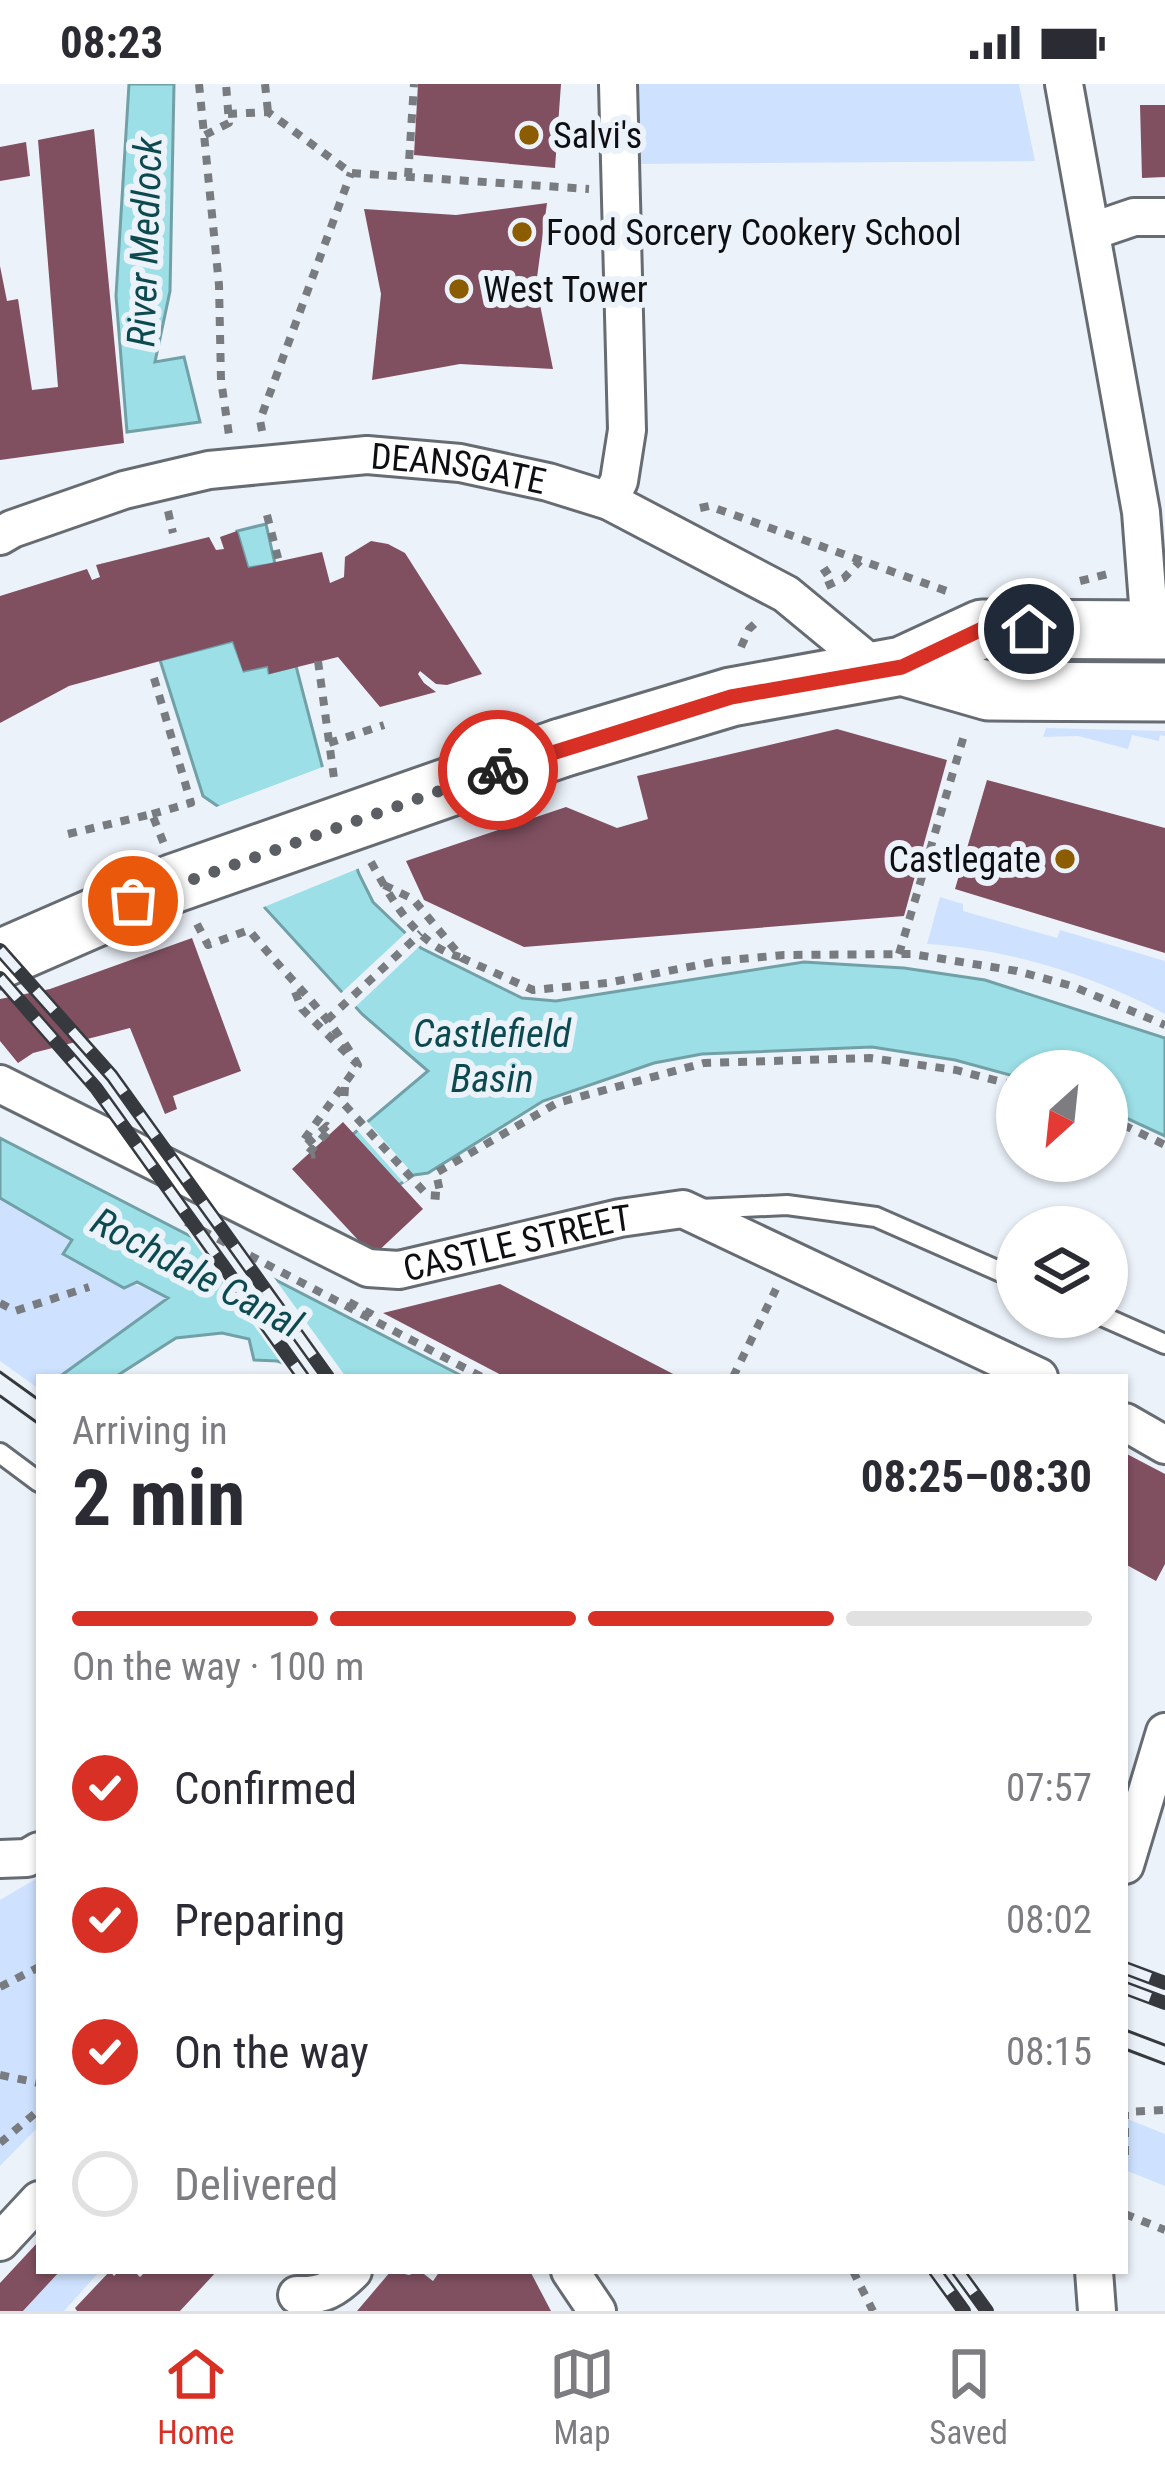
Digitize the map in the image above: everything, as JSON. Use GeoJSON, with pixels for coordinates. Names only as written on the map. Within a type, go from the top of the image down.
{"type":"FeatureCollection","features":[{"type":"Feature","properties":{"kind":"main road"},"geometry":{"type":"LineString","coordinates":[[0,959],[172,884],[561,748],[731,697],[890,668],[982,629],[1158,630]]}},
{"type":"Feature","properties":{"kind":"main road"},"geometry":{"type":"LineString","coordinates":[[890,668],[989,691],[1165,692]]}},
{"type":"Feature","properties":{"kind":"street"},"geometry":{"type":"LineString","coordinates":[[609,501],[619,481],[627,430],[618,84]]}},
{"type":"Feature","properties":{"kind":"street"},"geometry":{"type":"LineString","coordinates":[[1064,84],[1094,231],[1158,630]]}},
{"type":"Feature","properties":{"kind":"street"},"geometry":{"type":"LineString","coordinates":[[1094,231],[1134,217],[1165,217]]}},
{"type":"Feature","properties":{"kind":"street","name":"DEANSGATE"},"geometry":{"type":"LineString","coordinates":[[4,525],[161,479],[251,464],[367,455],[427,459],[548,482],[609,501],[786,594],[890,668]]}},
{"type":"Feature","properties":{"kind":"street","name":"CASTLE STREET"},"geometry":{"type":"LineString","coordinates":[[0,1084],[368,1268],[385,1271],[620,1218],[683,1209],[1033,1374]]}},
{"type":"Feature","properties":{"kind":"street"},"geometry":{"type":"LineString","coordinates":[[1128,1424],[1165,1444]]}},
{"type":"Feature","properties":{"kind":"street"},"geometry":{"type":"LineString","coordinates":[[1128,1855],[1165,1732]]}},
{"type":"Feature","properties":{"kind":"street"},"geometry":{"type":"LineString","coordinates":[[0,2242],[36,2203]]}},
{"type":"Feature","properties":{"kind":"street"},"geometry":{"type":"LineString","coordinates":[[286,2292],[317,2296],[335,2288],[349,2274]]}},
{"type":"Feature","properties":{"kind":"street"},"geometry":{"type":"LineString","coordinates":[[572,2274],[598,2311]]}},
{"type":"Feature","properties":{"kind":"street"},"geometry":{"type":"LineString","coordinates":[[1094,2274],[1097,2311]]}},
{"type":"Feature","properties":{"kind":"lane"},"geometry":{"type":"LineString","coordinates":[[683,1209],[787,1205],[876,1217],[996,1270]]}},
{"type":"Feature","properties":{"kind":"lane"},"geometry":{"type":"LineString","coordinates":[[1128,1328],[1165,1344]]}},
{"type":"Feature","properties":{"kind":"lane"},"geometry":{"type":"LineString","coordinates":[[0,1454],[36,1480]]}},
{"type":"Feature","properties":{"kind":"path"},"geometry":{"type":"LineString","coordinates":[[200,84],[219,284],[221,380],[251,464]]}},
{"type":"Feature","properties":{"kind":"path"},"geometry":{"type":"LineString","coordinates":[[205,135],[229,123],[226,84]]}},
{"type":"Feature","properties":{"kind":"path"},"geometry":{"type":"LineString","coordinates":[[265,84],[268,112]]}},
{"type":"Feature","properties":{"kind":"path"},"geometry":{"type":"LineString","coordinates":[[408,177],[414,84]]}},
{"type":"Feature","properties":{"kind":"path"},"geometry":{"type":"LineString","coordinates":[[228,114],[268,112],[351,173],[602,190]]}},
{"type":"Feature","properties":{"kind":"path"},"geometry":{"type":"LineString","coordinates":[[251,464],[260,419],[351,173]]}},
{"type":"Feature","properties":{"kind":"path"},"geometry":{"type":"LineString","coordinates":[[655,525],[678,512],[710,506],[949,593],[968,592]]}},
{"type":"Feature","properties":{"kind":"path"},"geometry":{"type":"LineString","coordinates":[[267,515],[279,562]]}},
{"type":"Feature","properties":{"kind":"path"},"geometry":{"type":"LineString","coordinates":[[844,578],[860,560]]}},
{"type":"Feature","properties":{"kind":"path"},"geometry":{"type":"LineString","coordinates":[[822,574],[834,566]]}},
{"type":"Feature","properties":{"kind":"path"},"geometry":{"type":"LineString","coordinates":[[1064,586],[1102,574]]}},
{"type":"Feature","properties":{"kind":"path"},"geometry":{"type":"LineString","coordinates":[[152,814],[191,803],[154,678]]}},
{"type":"Feature","properties":{"kind":"path"},"geometry":{"type":"LineString","coordinates":[[899,954],[969,719]]}},
{"type":"Feature","properties":{"kind":"path"},"geometry":{"type":"LineString","coordinates":[[329,743],[384,725]]}},
{"type":"Feature","properties":{"kind":"path"},"geometry":{"type":"LineString","coordinates":[[384,885],[413,899],[462,958]]}},
{"type":"Feature","properties":{"kind":"path"},"geometry":{"type":"LineString","coordinates":[[402,914],[442,952],[533,990],[607,983],[719,961],[899,954],[1017,971],[1072,986],[1165,1025]]}},
{"type":"Feature","properties":{"kind":"path"},"geometry":{"type":"LineString","coordinates":[[327,1020],[421,933]]}},
{"type":"Feature","properties":{"kind":"path"},"geometry":{"type":"LineString","coordinates":[[293,985],[302,1009],[358,1065]]}},
{"type":"Feature","properties":{"kind":"path"},"geometry":{"type":"LineString","coordinates":[[309,1001],[344,1038],[358,1065]]}},
{"type":"Feature","properties":{"kind":"path"},"geometry":{"type":"LineString","coordinates":[[345,1087],[344,1104],[427,1195],[441,1196],[436,1173],[557,1103],[704,1063],[870,1058],[996,1080]]}},
{"type":"Feature","properties":{"kind":"path"},"geometry":{"type":"LineString","coordinates":[[315,1154],[306,1156],[331,1129],[327,1126],[307,1144],[303,1141],[358,1065]]}},
{"type":"Feature","properties":{"kind":"path"},"geometry":{"type":"LineString","coordinates":[[1128,1128],[1165,1145]]}},
{"type":"Feature","properties":{"kind":"path"},"geometry":{"type":"LineString","coordinates":[[168,1211],[244,1256],[476,1374]]}},
{"type":"Feature","properties":{"kind":"path"},"geometry":{"type":"LineString","coordinates":[[735,1374],[782,1277]]}},
{"type":"Feature","properties":{"kind":"path"},"geometry":{"type":"LineString","coordinates":[[0,1303],[15,1311],[89,1287]]}},
{"type":"Feature","properties":{"kind":"path"},"geometry":{"type":"LineString","coordinates":[[0,1987],[36,1969]]}},
{"type":"Feature","properties":{"kind":"path"},"geometry":{"type":"LineString","coordinates":[[0,2075],[36,2082]]}},
{"type":"Feature","properties":{"kind":"path"},"geometry":{"type":"LineString","coordinates":[[1128,2112],[1165,2110]]}},
{"type":"Feature","properties":{"kind":"path"},"geometry":{"type":"LineString","coordinates":[[0,2143],[36,2113]]}},
{"type":"Feature","properties":{"kind":"path"},"geometry":{"type":"LineString","coordinates":[[1128,2215],[1165,2230]]}},
{"type":"Feature","properties":{"kind":"path"},"geometry":{"type":"LineString","coordinates":[[854,2274],[873,2311]]}},
{"type":"Feature","properties":{"kind":"shaded area"},"geometry":{"type":"Polygon","coordinates":[[[633,84],[1019,84],[1035,161],[637,164],[633,84]]]}},
{"type":"Feature","properties":{"kind":"shaded area"},"geometry":{"type":"Polygon","coordinates":[[[1046,728],[1165,731],[1165,736],[1160,735],[1159,741],[1132,735],[1128,749],[1078,736],[1043,737],[1046,728]]]}},
{"type":"Feature","properties":{"kind":"shaded area"},"geometry":{"type":"Polygon","coordinates":[[[940,897],[963,904],[963,911],[1057,938],[1060,930],[1165,961],[1165,1014],[1049,966],[927,944],[940,897]]]}},
{"type":"Feature","properties":{"kind":"shaded area"},"geometry":{"type":"Polygon","coordinates":[[[0,1198],[72,1240],[63,1253],[168,1298],[63,1374],[36,1374],[36,1387],[0,1361],[0,1198]]]}},
{"type":"Feature","properties":{"kind":"shaded area"},"geometry":{"type":"Polygon","coordinates":[[[36,1879],[36,2129],[0,2166],[0,1900],[36,1879]]]}},
{"type":"Feature","properties":{"kind":"shaded area"},"geometry":{"type":"Polygon","coordinates":[[[1128,2119],[1165,2134],[1165,2186],[1128,2171],[1128,2119]]]}},
{"type":"Feature","properties":{"kind":"shaded area"},"geometry":{"type":"Polygon","coordinates":[[[57,2274],[97,2274],[64,2311],[23,2311],[57,2274]]]}},
{"type":"Feature","properties":{"kind":"water","name":"River Medlock"},"geometry":{"type":"Polygon","coordinates":[[[129,84],[174,84],[170,291],[155,362],[184,357],[200,422],[127,432],[116,296],[129,84]]]}},
{"type":"Feature","properties":{"kind":"water"},"geometry":{"type":"Polygon","coordinates":[[[266,524],[275,564],[248,568],[237,531],[266,524]]]}},
{"type":"Feature","properties":{"kind":"water","name":"Castlefield Basin"},"geometry":{"type":"Polygon","coordinates":[[[233,641],[244,671],[268,666],[269,673],[296,666],[325,777],[373,902],[421,948],[522,998],[556,1001],[804,962],[904,968],[985,980],[1165,1038],[1165,1136],[1128,1119],[1128,1050],[996,1050],[996,1071],[872,1047],[702,1054],[654,1063],[543,1101],[428,1173],[414,1175],[388,1192],[346,1140],[428,1071],[362,1014],[265,908],[219,807],[203,796],[160,660],[233,641]]]}},
{"type":"Feature","properties":{"kind":"water","name":"Rochdale Canal"},"geometry":{"type":"Polygon","coordinates":[[[0,1138],[458,1374],[316,1374],[277,1361],[254,1360],[249,1339],[222,1333],[176,1338],[120,1374],[63,1374],[168,1298],[137,1282],[124,1288],[63,1254],[72,1240],[0,1198],[0,1138]]]}},
{"type":"Feature","properties":{"kind":"pier"},"geometry":{"type":"Polygon","coordinates":[[[328,765],[362,867],[259,909],[211,809],[328,765]]]}},
{"type":"Feature","properties":{"kind":"pier"},"geometry":{"type":"Polygon","coordinates":[[[411,928],[424,942],[351,1011],[337,997],[411,928]]]}},
{"type":"Feature","properties":{"kind":"pier"},"geometry":{"type":"Polygon","coordinates":[[[366,1120],[414,1175],[404,1183],[356,1129],[366,1120]]]}},
{"type":"Feature","properties":{"kind":"pier"},"geometry":{"type":"Polygon","coordinates":[[[182,1225],[267,1268],[344,1374],[286,1370],[182,1225]]]}},
{"type":"Feature","properties":{"kind":"building"},"geometry":{"type":"Polygon","coordinates":[[[418,84],[561,84],[555,168],[414,155],[418,84]]]}},
{"type":"Feature","properties":{"kind":"building"},"geometry":{"type":"Polygon","coordinates":[[[1140,105],[1165,105],[1165,177],[1142,178],[1140,105]]]}},
{"type":"Feature","properties":{"kind":"building"},"geometry":{"type":"Polygon","coordinates":[[[94,129],[124,443],[0,460],[0,266],[7,301],[18,299],[32,390],[58,387],[38,140],[94,129]]]}},
{"type":"Feature","properties":{"kind":"building"},"geometry":{"type":"Polygon","coordinates":[[[26,142],[30,176],[0,181],[0,147],[26,142]]]}},
{"type":"Feature","properties":{"kind":"building","name":"West Tower"},"geometry":{"type":"Polygon","coordinates":[[[547,203],[536,285],[553,369],[460,364],[372,380],[381,294],[364,209],[456,215],[547,203]]]}},
{"type":"Feature","properties":{"kind":"building"},"geometry":{"type":"Polygon","coordinates":[[[237,531],[248,568],[322,552],[330,583],[344,577],[345,557],[371,541],[405,553],[482,674],[447,685],[436,684],[420,671],[424,683],[436,692],[380,707],[338,657],[269,674],[268,666],[243,671],[233,641],[69,686],[0,723],[0,596],[87,569],[92,580],[100,577],[96,565],[209,537],[216,550],[224,549],[220,537],[237,531]]]}},
{"type":"Feature","properties":{"kind":"building"},"geometry":{"type":"Polygon","coordinates":[[[837,729],[947,760],[904,916],[524,947],[424,900],[406,861],[566,807],[617,828],[648,819],[637,776],[837,729]]]}},
{"type":"Feature","properties":{"kind":"building","name":"Castlegate"},"geometry":{"type":"Polygon","coordinates":[[[987,780],[1165,828],[1165,953],[955,889],[987,780]]]}},
{"type":"Feature","properties":{"kind":"building"},"geometry":{"type":"Polygon","coordinates":[[[192,938],[241,1071],[173,1096],[177,1109],[165,1114],[130,1028],[33,1053],[18,1063],[0,1041],[0,999],[50,989],[192,938]]]}},
{"type":"Feature","properties":{"kind":"building"},"geometry":{"type":"Polygon","coordinates":[[[343,1122],[423,1209],[373,1256],[292,1169],[343,1122]]]}},
{"type":"Feature","properties":{"kind":"building"},"geometry":{"type":"Polygon","coordinates":[[[500,1284],[673,1374],[499,1374],[383,1313],[500,1284]]]}},
{"type":"Feature","properties":{"kind":"building"},"geometry":{"type":"Polygon","coordinates":[[[1128,1455],[1165,1474],[1165,1564],[1156,1581],[1128,1566],[1128,1455]]]}},
{"type":"Feature","properties":{"kind":"building"},"geometry":{"type":"Polygon","coordinates":[[[36,2244],[36,2274],[57,2274],[23,2311],[0,2311],[0,2283],[36,2244]]]}},
{"type":"Feature","properties":{"kind":"building"},"geometry":{"type":"Polygon","coordinates":[[[107,2274],[214,2274],[180,2311],[75,2308],[107,2274]]]}},
{"type":"Feature","properties":{"kind":"building"},"geometry":{"type":"Polygon","coordinates":[[[388,2274],[424,2274],[433,2281],[438,2274],[532,2274],[551,2311],[357,2311],[388,2274]]]}},
{"type":"Feature","properties":{"kind":"tram line"},"geometry":{"type":"LineString","coordinates":[[0,1372],[36,1398]]}},
{"type":"Feature","properties":{"kind":"tram line"},"geometry":{"type":"LineString","coordinates":[[0,1396],[36,1422]]}},
{"type":"Feature","properties":{"kind":"tram line"},"geometry":{"type":"LineString","coordinates":[[1128,2031],[1165,2045]]}},
{"type":"Feature","properties":{"kind":"tram line"},"geometry":{"type":"LineString","coordinates":[[1128,2050],[1165,2064]]}},
{"type":"Feature","properties":{"kind":"railway"},"geometry":{"type":"LineString","coordinates":[[0,950],[112,1076],[326,1374]]}},
{"type":"Feature","properties":{"kind":"railway"},"geometry":{"type":"LineString","coordinates":[[0,978],[96,1088],[301,1374]]}},
{"type":"Feature","properties":{"kind":"railway"},"geometry":{"type":"LineString","coordinates":[[1128,1969],[1165,1983]]}},
{"type":"Feature","properties":{"kind":"railway"},"geometry":{"type":"LineString","coordinates":[[1128,1989],[1165,2003]]}},
{"type":"Feature","properties":{"kind":"railway"},"geometry":{"type":"LineString","coordinates":[[937,2274],[964,2311]]}},
{"type":"Feature","properties":{"kind":"railway"},"geometry":{"type":"LineString","coordinates":[[960,2274],[987,2311]]}},
{"type":"Feature","properties":{"kind":"way so far"},"geometry":{"type":"LineString","coordinates":[[133,901],[498,770]]}},
{"type":"Feature","properties":{"kind":"place","name":"Salvi's"},"geometry":{"type":"Point","coordinates":[529,135]}},
{"type":"Feature","properties":{"kind":"place","name":"Food Sorcery Cookery School"},"geometry":{"type":"Point","coordinates":[522,232]}},
{"type":"Feature","properties":{"kind":"place","name":"West Tower"},"geometry":{"type":"Point","coordinates":[459,289]}},
{"type":"Feature","properties":{"kind":"place","name":"Castlegate"},"geometry":{"type":"Point","coordinates":[1065,859]}},
{"type":"Feature","properties":{"kind":"route"},"geometry":{"type":"LineString","coordinates":[[498,770],[731,697],[902,667],[982,629],[1029,629]]}}]}
